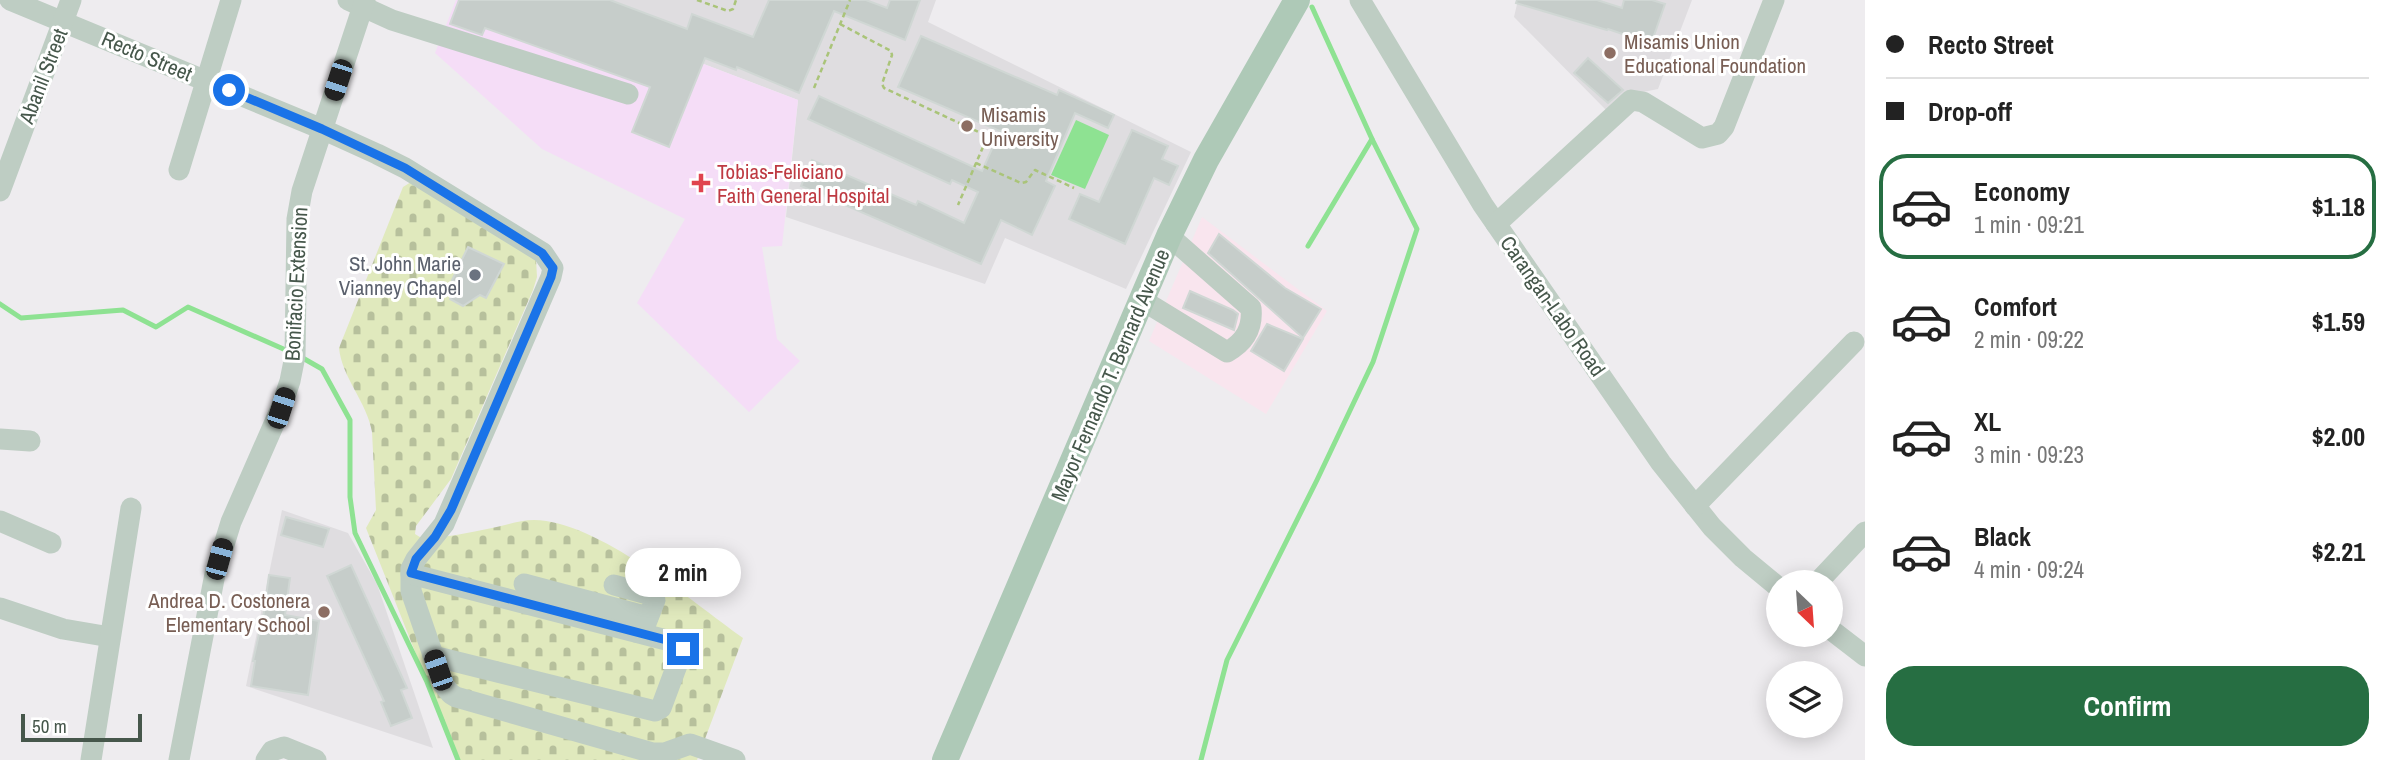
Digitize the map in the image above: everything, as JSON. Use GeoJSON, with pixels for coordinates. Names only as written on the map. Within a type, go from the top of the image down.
{"type":"FeatureCollection","features":[{"type":"Feature","properties":{"kind":"main road","name":"Mayor Fernando T. Bernard Avenue"},"geometry":{"type":"LineString","coordinates":[[945,760],[1169,236],[1206,160],[1297,0]]}},
{"type":"Feature","properties":{"kind":"street","name":"Recto Street"},"geometry":{"type":"LineString","coordinates":[[10,0],[322,129],[405,168],[542,253],[553,268],[448,517],[416,559],[411,573]]}},
{"type":"Feature","properties":{"kind":"street","name":"Abanil Street"},"geometry":{"type":"LineString","coordinates":[[0,191],[71,0]]}},
{"type":"Feature","properties":{"kind":"street"},"geometry":{"type":"LineString","coordinates":[[178,170],[231,0]]}},
{"type":"Feature","properties":{"kind":"street","name":"Carangan-Labo Road"},"geometry":{"type":"LineString","coordinates":[[1360,0],[1420,103],[1496,224],[1661,463],[1695,506],[1743,558],[1766,577]]}},
{"type":"Feature","properties":{"kind":"street"},"geometry":{"type":"LineString","coordinates":[[1496,224],[1631,100],[1643,102],[1702,138],[1718,134],[1724,127],[1774,0]]}},
{"type":"Feature","properties":{"kind":"street"},"geometry":{"type":"LineString","coordinates":[[359,2],[392,20],[628,94]]}},
{"type":"Feature","properties":{"kind":"street","name":"Bonifacio Extension"},"geometry":{"type":"LineString","coordinates":[[178,760],[223,545],[290,381],[295,356],[297,219],[302,191],[359,2]]}},
{"type":"Feature","properties":{"kind":"street"},"geometry":{"type":"LineString","coordinates":[[1142,299],[1227,352],[1243,340],[1249,331],[1251,308],[1169,236]]}},
{"type":"Feature","properties":{"kind":"street"},"geometry":{"type":"LineString","coordinates":[[1695,506],[1854,342]]}},
{"type":"Feature","properties":{"kind":"street"},"geometry":{"type":"LineString","coordinates":[[0,439],[30,441]]}},
{"type":"Feature","properties":{"kind":"street"},"geometry":{"type":"LineString","coordinates":[[91,760],[131,508]]}},
{"type":"Feature","properties":{"kind":"street"},"geometry":{"type":"LineString","coordinates":[[0,522],[51,543]]}},
{"type":"Feature","properties":{"kind":"street"},"geometry":{"type":"LineString","coordinates":[[1829,570],[1865,532]]}},
{"type":"Feature","properties":{"kind":"street"},"geometry":{"type":"LineString","coordinates":[[645,625],[411,573],[411,591],[443,684],[456,697],[653,753],[665,753],[690,744],[735,760]]}},
{"type":"Feature","properties":{"kind":"street"},"geometry":{"type":"LineString","coordinates":[[433,656],[655,711],[661,708],[682,647],[645,625],[524,584]]}},
{"type":"Feature","properties":{"kind":"street"},"geometry":{"type":"LineString","coordinates":[[614,586],[654,596],[645,625]]}},
{"type":"Feature","properties":{"kind":"street"},"geometry":{"type":"LineString","coordinates":[[0,608],[63,629],[110,637]]}},
{"type":"Feature","properties":{"kind":"street"},"geometry":{"type":"LineString","coordinates":[[1843,637],[1862,648]]}},
{"type":"Feature","properties":{"kind":"street"},"geometry":{"type":"LineString","coordinates":[[266,760],[272,751],[284,747],[316,760]]}},
{"type":"Feature","properties":{"kind":"path"},"geometry":{"type":"LineString","coordinates":[[697,0],[728,11],[733,9],[736,0]]}},
{"type":"Feature","properties":{"kind":"path"},"geometry":{"type":"LineString","coordinates":[[814,88],[850,0]]}},
{"type":"Feature","properties":{"kind":"path"},"geometry":{"type":"LineString","coordinates":[[840,24],[891,51],[882,84],[884,88],[985,135],[986,140],[958,205]]}},
{"type":"Feature","properties":{"kind":"path"},"geometry":{"type":"LineString","coordinates":[[976,163],[1021,183],[1026,182],[1035,170],[1074,188]]}},
{"type":"Feature","properties":{"kind":"shaded area","name":"Tobias-Feliciano Faith General Hospital"},"geometry":{"type":"Polygon","coordinates":[[[456,0],[536,0],[798,100],[782,246],[762,247],[777,339],[800,361],[749,412],[637,303],[685,219],[542,149],[435,53],[456,0]]]}},
{"type":"Feature","properties":{"kind":"shaded area","name":"Misamis University"},"geometry":{"type":"Polygon","coordinates":[[[536,0],[936,0],[928,22],[1191,152],[1126,289],[1005,238],[985,284],[786,217],[798,100],[536,0]]]}},
{"type":"Feature","properties":{"kind":"shaded area","name":"Misamis Union Educational Foundation"},"geometry":{"type":"Polygon","coordinates":[[[1518,0],[1692,0],[1658,89],[1633,94],[1607,111],[1514,17],[1518,0]]]}},
{"type":"Feature","properties":{"kind":"shaded area"},"geometry":{"type":"Polygon","coordinates":[[[1076,120],[1109,135],[1085,189],[1051,175],[1076,120]]]}},
{"type":"Feature","properties":{"kind":"shaded area"},"geometry":{"type":"Polygon","coordinates":[[[1202,217],[1327,311],[1266,414],[1149,341],[1202,217]]]}},
{"type":"Feature","properties":{"kind":"shaded area","name":"Andrea D. Costonera Elementary School"},"geometry":{"type":"Polygon","coordinates":[[[282,510],[348,533],[377,584],[433,748],[246,686],[282,510]]]}},
{"type":"Feature","properties":{"kind":"green space"},"geometry":{"type":"Polygon","coordinates":[[[411,182],[536,259],[537,277],[451,479],[416,526],[415,534],[423,539],[440,537],[529,520],[559,524],[586,534],[643,565],[743,638],[697,760],[458,760],[366,528],[376,510],[372,432],[365,410],[345,370],[339,348],[403,187],[411,182]]]}},
{"type":"Feature","properties":{"kind":"building"},"geometry":{"type":"Polygon","coordinates":[[[459,0],[610,0],[687,29],[692,14],[753,37],[769,0],[866,0],[887,8],[890,0],[920,0],[905,40],[834,11],[799,93],[737,67],[736,70],[705,58],[669,147],[632,132],[650,87],[485,28],[482,35],[450,24],[459,0]]]}},
{"type":"Feature","properties":{"kind":"building"},"geometry":{"type":"Polygon","coordinates":[[[1517,0],[1597,0],[1622,8],[1624,0],[1652,0],[1665,4],[1651,44],[1516,3],[1517,0]]]}},
{"type":"Feature","properties":{"kind":"building"},"geometry":{"type":"Polygon","coordinates":[[[921,36],[1057,95],[1059,90],[1114,115],[1108,128],[1075,113],[1046,181],[1055,186],[1032,235],[1001,220],[981,264],[801,186],[812,160],[916,205],[918,201],[964,223],[978,192],[952,180],[950,184],[808,119],[819,96],[982,171],[1000,131],[898,87],[921,36]]]}},
{"type":"Feature","properties":{"kind":"building"},"geometry":{"type":"Polygon","coordinates":[[[1588,58],[1623,90],[1608,103],[1574,73],[1588,58]]]}},
{"type":"Feature","properties":{"kind":"building"},"geometry":{"type":"Polygon","coordinates":[[[1132,130],[1168,146],[1162,159],[1178,166],[1169,185],[1154,178],[1125,244],[1069,219],[1080,194],[1099,202],[1132,130]]]}},
{"type":"Feature","properties":{"kind":"building"},"geometry":{"type":"Polygon","coordinates":[[[1219,234],[1285,288],[1321,309],[1303,338],[1208,253],[1219,234]]]}},
{"type":"Feature","properties":{"kind":"building","name":"St. John Marie Vianney Chapel"},"geometry":{"type":"Polygon","coordinates":[[[468,247],[504,264],[486,298],[480,295],[463,306],[450,299],[457,283],[452,280],[468,247]]]}},
{"type":"Feature","properties":{"kind":"building"},"geometry":{"type":"Polygon","coordinates":[[[1190,291],[1238,314],[1234,330],[1183,308],[1190,291]]]}},
{"type":"Feature","properties":{"kind":"building"},"geometry":{"type":"Polygon","coordinates":[[[1267,324],[1303,339],[1284,371],[1251,351],[1267,324]]]}},
{"type":"Feature","properties":{"kind":"building"},"geometry":{"type":"Polygon","coordinates":[[[286,517],[329,529],[323,547],[281,535],[286,517]]]}},
{"type":"Feature","properties":{"kind":"building"},"geometry":{"type":"Polygon","coordinates":[[[351,565],[407,688],[401,690],[412,718],[391,726],[381,702],[384,701],[327,576],[351,565]]]}},
{"type":"Feature","properties":{"kind":"building"},"geometry":{"type":"Polygon","coordinates":[[[269,575],[290,578],[285,615],[319,621],[308,695],[251,686],[269,575]]]}},
{"type":"Feature","properties":{"kind":"waterway"},"geometry":{"type":"LineString","coordinates":[[1308,246],[1372,139],[1312,7]]}},
{"type":"Feature","properties":{"kind":"waterway"},"geometry":{"type":"LineString","coordinates":[[1201,760],[1227,660],[1373,362],[1417,229],[1372,139]]}},
{"type":"Feature","properties":{"kind":"waterway"},"geometry":{"type":"LineString","coordinates":[[0,304],[21,318],[123,310],[156,327],[188,307],[288,351]]}},
{"type":"Feature","properties":{"kind":"waterway"},"geometry":{"type":"LineString","coordinates":[[301,357],[322,369],[350,420],[350,497],[355,533],[427,682],[458,760]]}},
{"type":"Feature","properties":{"kind":"place","name":"Misamis Union Educational Foundation"},"geometry":{"type":"Point","coordinates":[1610,53]}},
{"type":"Feature","properties":{"kind":"place","name":"Misamis University"},"geometry":{"type":"Point","coordinates":[967,126]}},
{"type":"Feature","properties":{"kind":"place","name":"Tobias-Feliciano Faith General Hospital"},"geometry":{"type":"Point","coordinates":[701,183]}},
{"type":"Feature","properties":{"kind":"place","name":"St. John Marie Vianney Chapel"},"geometry":{"type":"Point","coordinates":[475,275]}},
{"type":"Feature","properties":{"kind":"place","name":"Andrea D. Costonera Elementary School"},"geometry":{"type":"Point","coordinates":[324,612]}},
{"type":"Feature","properties":{"kind":"route"},"geometry":{"type":"LineString","coordinates":[[229,90],[405,168],[542,253],[553,268],[451,510],[435,537],[416,559],[411,573],[674,642],[681,644],[683,649]]}}]}
